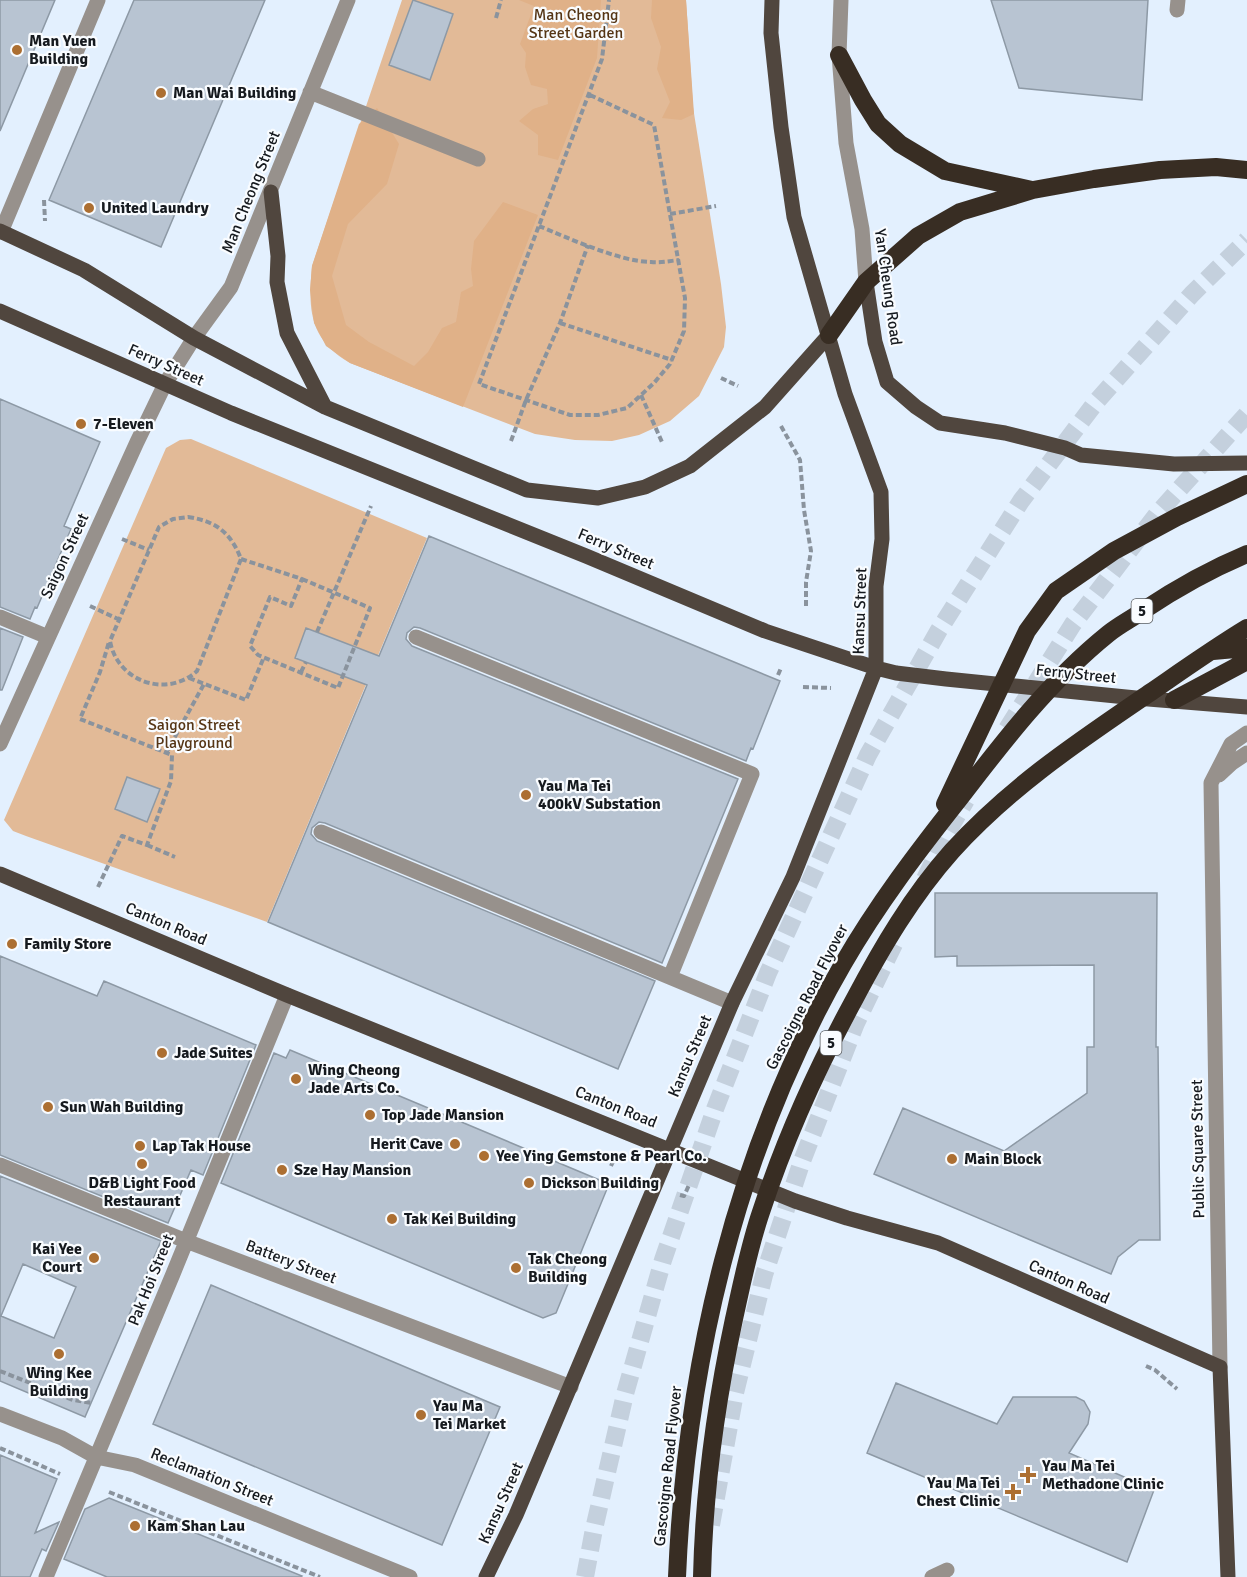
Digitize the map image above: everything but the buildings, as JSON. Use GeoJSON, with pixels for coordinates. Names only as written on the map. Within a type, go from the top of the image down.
{"type":"FeatureCollection","features":[{"type":"Feature","properties":{"kind":"highway"},"geometry":{"type":"LineString","coordinates":[[839,55],[878,124],[900,144],[945,171],[1033,190]]}},
{"type":"Feature","properties":{"kind":"highway"},"geometry":{"type":"LineString","coordinates":[[829,335],[866,282],[918,236],[960,212],[1033,190],[1160,170],[1216,167],[1247,170]]}},
{"type":"Feature","properties":{"kind":"highway"},"geometry":{"type":"LineString","coordinates":[[930,835],[1027,631],[1056,591],[1113,551],[1247,484]]}},
{"type":"Feature","properties":{"kind":"highway","name":"Gascoigne Road Flyover"},"geometry":{"type":"LineString","coordinates":[[677,1577],[687,1457],[702,1350],[737,1207],[763,1134],[800,1048],[842,966],[874,912],[930,835],[1017,725],[1061,677],[1110,632],[1184,584],[1247,554]]}},
{"type":"Feature","properties":{"kind":"highway","name":"5"},"geometry":{"type":"LineString","coordinates":[[702,1577],[706,1501],[715,1427],[740,1292],[760,1214],[786,1143],[823,1057],[870,968],[922,887],[952,851],[996,807],[1087,734],[1209,651],[1247,628]]}},
{"type":"Feature","properties":{"kind":"highway"},"geometry":{"type":"LineString","coordinates":[[1209,651],[1247,648]]}},
{"type":"Feature","properties":{"kind":"highway"},"geometry":{"type":"LineString","coordinates":[[1174,700],[1247,661]]}},
{"type":"Feature","properties":{"kind":"main road"},"geometry":{"type":"LineString","coordinates":[[772,0],[771,33],[789,188],[794,217],[829,335]]}},
{"type":"Feature","properties":{"kind":"main road"},"geometry":{"type":"LineString","coordinates":[[271,192],[278,256],[277,282],[287,333],[325,407]]}},
{"type":"Feature","properties":{"kind":"main road","name":"Ferry Street"},"geometry":{"type":"LineString","coordinates":[[0,232],[84,270],[194,338],[325,407],[527,490],[598,498],[645,487],[690,466],[765,407],[829,335]]}},
{"type":"Feature","properties":{"kind":"main road","name":"Yan Cheung Road"},"geometry":{"type":"LineString","coordinates":[[866,282],[875,342],[887,382],[940,423],[1005,433],[1065,448],[1081,455],[1174,464],[1247,463]]}},
{"type":"Feature","properties":{"kind":"main road","name":"Ferry Street"},"geometry":{"type":"LineString","coordinates":[[0,311],[231,413],[765,631],[876,668],[936,678],[1247,707]]}},
{"type":"Feature","properties":{"kind":"main road","name":"Kansu Street"},"geometry":{"type":"LineString","coordinates":[[486,1577],[516,1515],[571,1387],[732,1003],[793,877],[876,668],[876,586],[882,539],[881,492],[845,394],[829,335]]}},
{"type":"Feature","properties":{"kind":"main road","name":"Canton Road"},"geometry":{"type":"LineString","coordinates":[[0,874],[287,995],[795,1201],[938,1243],[1220,1366]]}},
{"type":"Feature","properties":{"kind":"main road","name":"Public Square Street"},"geometry":{"type":"LineString","coordinates":[[1220,1366],[1228,1577]]}},
{"type":"Feature","properties":{"kind":"street"},"geometry":{"type":"LineString","coordinates":[[0,232],[98,0]]}},
{"type":"Feature","properties":{"kind":"street","name":"Man Cheong Street"},"geometry":{"type":"LineString","coordinates":[[165,384],[194,338],[231,287],[348,0]]}},
{"type":"Feature","properties":{"kind":"street","name":"Yan Cheung Road"},"geometry":{"type":"LineString","coordinates":[[841,0],[839,55],[846,143],[862,229],[866,282]]}},
{"type":"Feature","properties":{"kind":"street"},"geometry":{"type":"LineString","coordinates":[[310,92],[478,159]]}},
{"type":"Feature","properties":{"kind":"street","name":"Saigon Street"},"geometry":{"type":"LineString","coordinates":[[0,744],[165,384]]}},
{"type":"Feature","properties":{"kind":"street"},"geometry":{"type":"LineString","coordinates":[[0,617],[48,637]]}},
{"type":"Feature","properties":{"kind":"street"},"geometry":{"type":"LineString","coordinates":[[416,637],[752,774],[670,977]]}},
{"type":"Feature","properties":{"kind":"street","name":"Public Square Street"},"geometry":{"type":"LineString","coordinates":[[1220,1366],[1211,783],[1231,744],[1247,733]]}},
{"type":"Feature","properties":{"kind":"street"},"geometry":{"type":"LineString","coordinates":[[1211,783],[1232,763],[1247,753]]}},
{"type":"Feature","properties":{"kind":"street"},"geometry":{"type":"LineString","coordinates":[[321,832],[732,1003]]}},
{"type":"Feature","properties":{"kind":"street","name":"Pak Hoi Street"},"geometry":{"type":"LineString","coordinates":[[46,1577],[287,995]]}},
{"type":"Feature","properties":{"kind":"street","name":"Battery Street"},"geometry":{"type":"LineString","coordinates":[[0,1165],[186,1241],[571,1387]]}},
{"type":"Feature","properties":{"kind":"street","name":"Reclamation Street"},"geometry":{"type":"LineString","coordinates":[[0,1414],[62,1438],[96,1457],[135,1465],[410,1577]]}},
{"type":"Feature","properties":{"kind":"street"},"geometry":{"type":"LineString","coordinates":[[932,1577],[947,1570]]}},
{"type":"Feature","properties":{"kind":"path"},"geometry":{"type":"LineString","coordinates":[[496,18],[501,0]]}},
{"type":"Feature","properties":{"kind":"path"},"geometry":{"type":"LineString","coordinates":[[590,95],[654,125],[686,298],[684,331],[672,360],[659,377],[627,408],[598,415],[570,415],[479,384],[590,95],[602,59],[609,0]]}},
{"type":"Feature","properties":{"kind":"path"},"geometry":{"type":"LineString","coordinates":[[670,214],[716,206]]}},
{"type":"Feature","properties":{"kind":"path"},"geometry":{"type":"LineString","coordinates":[[539,226],[588,246],[630,259],[649,262],[679,260]]}},
{"type":"Feature","properties":{"kind":"path"},"geometry":{"type":"LineString","coordinates":[[511,441],[560,322],[588,246]]}},
{"type":"Feature","properties":{"kind":"path"},"geometry":{"type":"LineString","coordinates":[[560,322],[672,360]]}},
{"type":"Feature","properties":{"kind":"path"},"geometry":{"type":"LineString","coordinates":[[721,378],[738,386]]}},
{"type":"Feature","properties":{"kind":"path"},"geometry":{"type":"LineString","coordinates":[[641,395],[662,442]]}},
{"type":"Feature","properties":{"kind":"path"},"geometry":{"type":"LineString","coordinates":[[780,425],[800,460],[804,510],[811,551],[806,582],[806,606]]}},
{"type":"Feature","properties":{"kind":"path"},"geometry":{"type":"LineString","coordinates":[[317,632],[370,506]]}},
{"type":"Feature","properties":{"kind":"path"},"geometry":{"type":"LineString","coordinates":[[110,641],[112,653],[119,665],[146,681],[155,685],[163,685],[189,678],[197,670],[241,559],[236,544],[218,527],[206,520],[188,517],[173,519],[159,527],[118,619],[110,641],[100,672],[80,719],[172,755],[171,781],[147,845]]}},
{"type":"Feature","properties":{"kind":"path"},"geometry":{"type":"LineString","coordinates":[[116,537],[149,550]]}},
{"type":"Feature","properties":{"kind":"path"},"geometry":{"type":"LineString","coordinates":[[241,559],[302,579],[370,608],[338,688],[258,655],[250,646],[270,597],[291,606],[302,579]]}},
{"type":"Feature","properties":{"kind":"path"},"geometry":{"type":"LineString","coordinates":[[86,605],[118,619]]}},
{"type":"Feature","properties":{"kind":"path"},"geometry":{"type":"LineString","coordinates":[[189,678],[246,700],[264,657]]}},
{"type":"Feature","properties":{"kind":"path"},"geometry":{"type":"LineString","coordinates":[[301,672],[306,662]]}},
{"type":"Feature","properties":{"kind":"path"},"geometry":{"type":"LineString","coordinates":[[778,675],[781,668]]}},
{"type":"Feature","properties":{"kind":"path"},"geometry":{"type":"LineString","coordinates":[[166,753],[204,684]]}},
{"type":"Feature","properties":{"kind":"path"},"geometry":{"type":"LineString","coordinates":[[802,687],[831,688]]}},
{"type":"Feature","properties":{"kind":"path"},"geometry":{"type":"LineString","coordinates":[[97,888],[122,836],[175,856]]}},
{"type":"Feature","properties":{"kind":"path"},"geometry":{"type":"LineString","coordinates":[[611,1166],[614,1159]]}},
{"type":"Feature","properties":{"kind":"path"},"geometry":{"type":"LineString","coordinates":[[684,1196],[689,1184]]}},
{"type":"Feature","properties":{"kind":"path"},"geometry":{"type":"LineString","coordinates":[[1145,1366],[1155,1370],[1176,1389]]}},
{"type":"Feature","properties":{"kind":"path"},"geometry":{"type":"LineString","coordinates":[[0,1371],[73,1400],[88,1404],[97,1402]]}},
{"type":"Feature","properties":{"kind":"path"},"geometry":{"type":"LineString","coordinates":[[121,1495],[320,1577]]}},
{"type":"Feature","properties":{"kind":"green space","name":"Man Cheong Street Garden"},"geometry":{"type":"Polygon","coordinates":[[[402,0],[686,0],[693,107],[726,327],[724,347],[699,396],[670,421],[639,435],[612,441],[575,440],[535,434],[350,363],[326,344],[314,322],[311,310],[312,266],[402,0]]]}},
{"type":"Feature","properties":{"kind":"green space","name":"Man Cheong Street Garden"},"geometry":{"type":"Polygon","coordinates":[[[519,0],[601,0],[597,58],[558,160],[538,155],[538,135],[519,121],[533,109],[548,104],[547,89],[531,85],[525,67],[526,53],[520,44],[534,6],[519,0]]]}},
{"type":"Feature","properties":{"kind":"green space"},"geometry":{"type":"Polygon","coordinates":[[[652,0],[686,0],[694,114],[681,120],[662,118],[670,102],[657,69],[661,47],[651,18],[652,0]]]}},
{"type":"Feature","properties":{"kind":"green space"},"geometry":{"type":"Polygon","coordinates":[[[377,108],[399,144],[387,184],[348,224],[332,276],[346,325],[369,342],[414,366],[428,352],[442,328],[456,322],[461,292],[473,286],[471,269],[474,241],[503,202],[538,215],[463,407],[350,363],[326,346],[314,323],[310,290],[312,266],[359,124],[377,108]]]}},
{"type":"Feature","properties":{"kind":"green space","name":"Saigon Street Playground"},"geometry":{"type":"Polygon","coordinates":[[[191,439],[427,538],[267,922],[13,831],[4,820],[166,448],[180,440],[191,439]]]}},
{"type":"Feature","properties":{"kind":"tunnel"},"geometry":{"type":"LineString","coordinates":[[585,1577],[625,1394],[663,1260],[715,1109],[768,973],[868,755],[939,630],[1021,501],[1096,402],[1192,294],[1247,240]]}},
{"type":"Feature","properties":{"kind":"tunnel"},"geometry":{"type":"LineString","coordinates":[[1007,729],[1073,624],[1158,513],[1247,414]]}},
{"type":"Feature","properties":{"kind":"tunnel"},"geometry":{"type":"LineString","coordinates":[[925,879],[966,800]]}},
{"type":"Feature","properties":{"kind":"tunnel"},"geometry":{"type":"LineString","coordinates":[[711,1525],[735,1393],[764,1275],[802,1161],[856,1023],[895,942]]}},
{"type":"Feature","properties":{"kind":"place","name":"Man Yuen Building"},"geometry":{"type":"Point","coordinates":[17,50]}},
{"type":"Feature","properties":{"kind":"place","name":"Man Wai Building"},"geometry":{"type":"Point","coordinates":[161,93]}},
{"type":"Feature","properties":{"kind":"place","name":"United Laundry"},"geometry":{"type":"Point","coordinates":[89,208]}},
{"type":"Feature","properties":{"kind":"place","name":"7-Eleven"},"geometry":{"type":"Point","coordinates":[81,424]}},
{"type":"Feature","properties":{"kind":"place","name":"Yau Ma Tei 400kV Substation"},"geometry":{"type":"Point","coordinates":[526,795]}},
{"type":"Feature","properties":{"kind":"place","name":"Family Store"},"geometry":{"type":"Point","coordinates":[12,944]}},
{"type":"Feature","properties":{"kind":"place","name":"Jade Suites"},"geometry":{"type":"Point","coordinates":[162,1053]}},
{"type":"Feature","properties":{"kind":"place","name":"Wing Cheong Jade Arts Co."},"geometry":{"type":"Point","coordinates":[296,1079]}},
{"type":"Feature","properties":{"kind":"place","name":"Sun Wah Building"},"geometry":{"type":"Point","coordinates":[48,1107]}},
{"type":"Feature","properties":{"kind":"place","name":"Top Jade Mansion"},"geometry":{"type":"Point","coordinates":[370,1115]}},
{"type":"Feature","properties":{"kind":"place","name":"Herit Cave"},"geometry":{"type":"Point","coordinates":[455,1144]}},
{"type":"Feature","properties":{"kind":"place","name":"Lap Tak House"},"geometry":{"type":"Point","coordinates":[140,1146]}},
{"type":"Feature","properties":{"kind":"place","name":"Yee Ying Gemstone & Pearl Co."},"geometry":{"type":"Point","coordinates":[484,1156]}},
{"type":"Feature","properties":{"kind":"place","name":"Main Block"},"geometry":{"type":"Point","coordinates":[952,1159]}},
{"type":"Feature","properties":{"kind":"place","name":"D&B Light Food Restaurant"},"geometry":{"type":"Point","coordinates":[142,1164]}},
{"type":"Feature","properties":{"kind":"place","name":"Sze Hay Mansion"},"geometry":{"type":"Point","coordinates":[282,1170]}},
{"type":"Feature","properties":{"kind":"place","name":"Dickson Building"},"geometry":{"type":"Point","coordinates":[529,1183]}},
{"type":"Feature","properties":{"kind":"place","name":"Tak Kei Building"},"geometry":{"type":"Point","coordinates":[392,1219]}},
{"type":"Feature","properties":{"kind":"place","name":"Kai Yee Court"},"geometry":{"type":"Point","coordinates":[94,1258]}},
{"type":"Feature","properties":{"kind":"place","name":"Tak Cheong Building"},"geometry":{"type":"Point","coordinates":[516,1268]}},
{"type":"Feature","properties":{"kind":"place","name":"Wing Kee Building"},"geometry":{"type":"Point","coordinates":[59,1354]}},
{"type":"Feature","properties":{"kind":"place","name":"Yau Ma Tei Market"},"geometry":{"type":"Point","coordinates":[421,1415]}},
{"type":"Feature","properties":{"kind":"place","name":"Yau Ma Tei Methadone Clinic"},"geometry":{"type":"Point","coordinates":[1028,1475]}},
{"type":"Feature","properties":{"kind":"place","name":"Yau Ma Tei Chest Clinic"},"geometry":{"type":"Point","coordinates":[1013,1492]}},
{"type":"Feature","properties":{"kind":"place","name":"Kam Shan Lau"},"geometry":{"type":"Point","coordinates":[135,1526]}}]}
